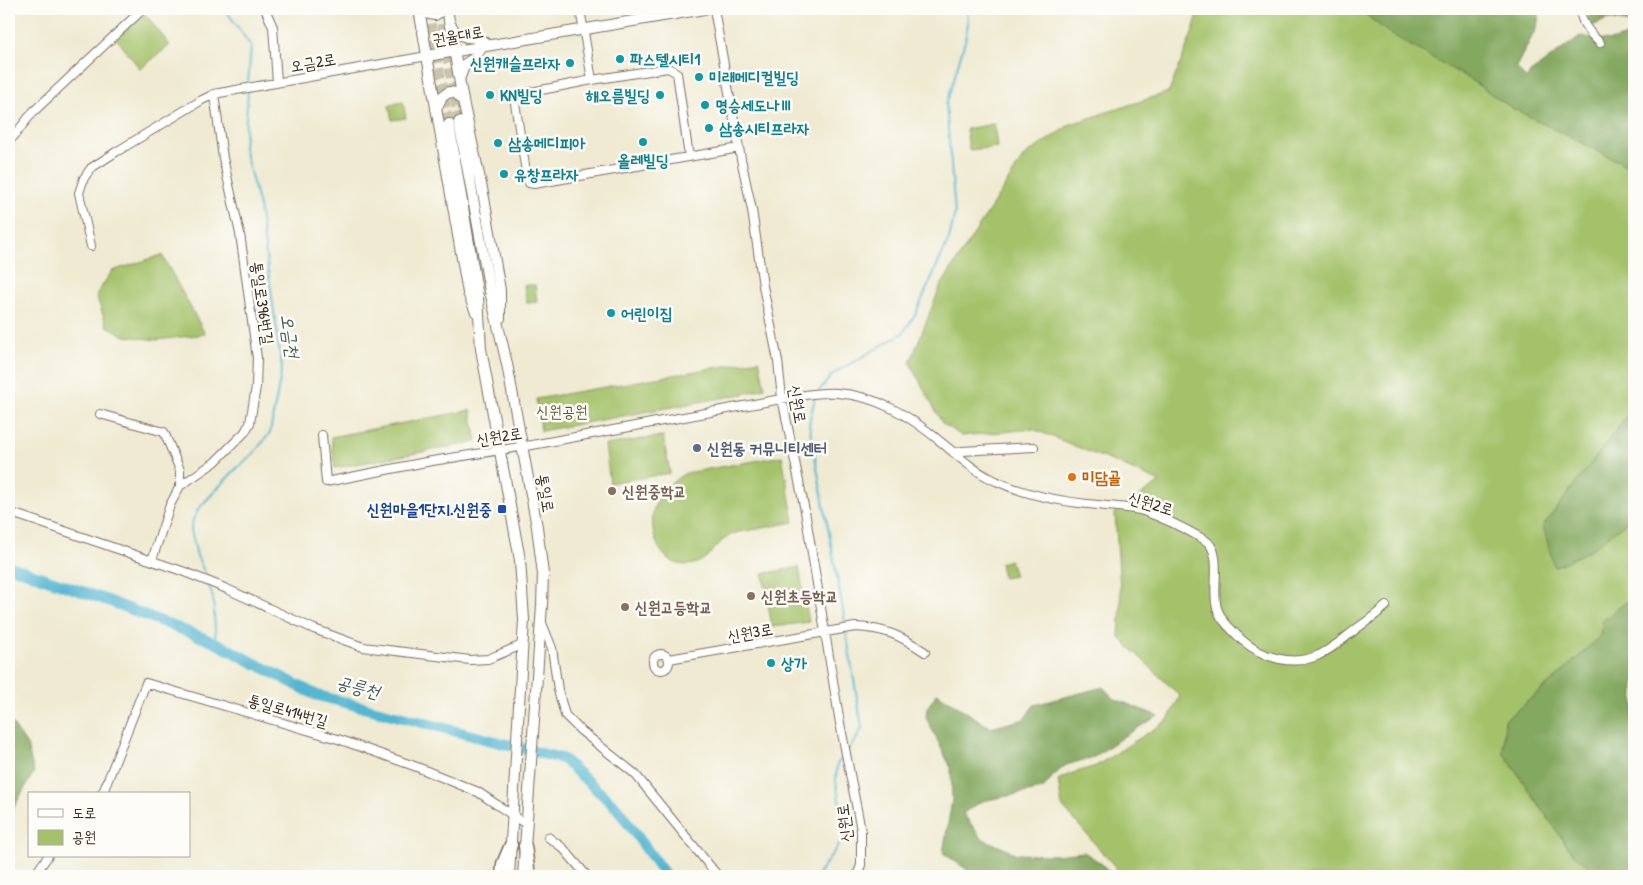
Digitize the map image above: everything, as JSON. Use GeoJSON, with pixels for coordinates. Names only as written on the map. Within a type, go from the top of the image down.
{"type":"FeatureCollection","features":[{"type":"Feature","properties":{"kind":"highway"},"geometry":{"type":"LineString","coordinates":[[502,876],[503,864],[511,845]]}},
{"type":"Feature","properties":{"kind":"highway"},"geometry":{"type":"LineString","coordinates":[[525,846],[529,876]]}},
{"type":"Feature","properties":{"kind":"main road"},"geometry":{"type":"LineString","coordinates":[[420,9],[425,13],[435,15],[445,9],[449,22],[500,290],[499,334]]}},
{"type":"Feature","properties":{"kind":"main road"},"geometry":{"type":"LineString","coordinates":[[420,9],[468,293],[480,319]]}},
{"type":"Feature","properties":{"kind":"main road","name":"권율대로"},"geometry":{"type":"LineString","coordinates":[[427,56],[704,9]]}},
{"type":"Feature","properties":{"kind":"main road"},"geometry":{"type":"LineString","coordinates":[[449,22],[456,33],[478,38],[485,46],[476,57],[465,64],[459,78]]}},
{"type":"Feature","properties":{"kind":"main road"},"geometry":{"type":"LineString","coordinates":[[436,109],[443,96],[449,92],[456,93],[463,101]]}},
{"type":"Feature","properties":{"kind":"main road","name":"통일로"},"geometry":{"type":"LineString","coordinates":[[509,876],[524,620],[520,560],[481,349],[480,319],[454,123],[507,364],[541,549],[543,574],[541,621],[523,876]]}},
{"type":"Feature","properties":{"kind":"street"},"geometry":{"type":"LineString","coordinates":[[9,142],[33,112],[143,9]]}},
{"type":"Feature","properties":{"kind":"street","name":"오금2로"},"geometry":{"type":"LineString","coordinates":[[265,9],[272,28],[277,82],[427,56]]}},
{"type":"Feature","properties":{"kind":"street"},"geometry":{"type":"LineString","coordinates":[[580,9],[592,80]]}},
{"type":"Feature","properties":{"kind":"street","name":"신원로"},"geometry":{"type":"LineString","coordinates":[[714,9],[752,210],[763,286],[778,361],[782,398],[830,631],[840,723],[861,830],[861,864],[857,876]]}},
{"type":"Feature","properties":{"kind":"street"},"geometry":{"type":"LineString","coordinates":[[1581,9],[1580,14],[1590,34],[1600,43]]}},
{"type":"Feature","properties":{"kind":"street"},"geometry":{"type":"LineString","coordinates":[[689,157],[677,73],[668,68],[521,94],[515,102],[520,140],[529,183],[534,184],[689,157],[739,148]]}},
{"type":"Feature","properties":{"kind":"street"},"geometry":{"type":"LineString","coordinates":[[91,246],[79,193],[84,178],[91,168],[214,94],[277,82]]}},
{"type":"Feature","properties":{"kind":"street","name":"통일로396번길"},"geometry":{"type":"LineString","coordinates":[[152,560],[170,505],[180,486],[215,462],[245,432],[252,414],[257,379],[257,358],[242,248],[223,158],[214,94]]}},
{"type":"Feature","properties":{"kind":"street","name":"신원2로"},"geometry":{"type":"LineString","coordinates":[[322,435],[326,482],[426,462],[782,398],[836,393],[882,403],[904,414],[969,465],[995,481],[1054,500],[1143,512],[1189,531],[1209,543],[1214,552],[1216,566],[1214,594],[1217,609],[1229,628],[1251,648],[1280,660],[1296,660],[1318,656],[1337,644],[1386,606]]}},
{"type":"Feature","properties":{"kind":"street"},"geometry":{"type":"LineString","coordinates":[[100,414],[164,432],[180,470],[180,486]]}},
{"type":"Feature","properties":{"kind":"street"},"geometry":{"type":"LineString","coordinates":[[954,453],[1034,447]]}},
{"type":"Feature","properties":{"kind":"street"},"geometry":{"type":"LineString","coordinates":[[9,512],[182,571],[227,589],[314,629],[363,647],[470,660],[488,659],[522,645]]}},
{"type":"Feature","properties":{"kind":"street"},"geometry":{"type":"LineString","coordinates":[[541,621],[552,648],[558,690],[566,715],[580,730],[635,774],[718,876]]}},
{"type":"Feature","properties":{"kind":"street","name":"신원3로"},"geometry":{"type":"LineString","coordinates":[[669,659],[855,627],[899,635],[926,652]]}},
{"type":"Feature","properties":{"kind":"street","name":"통일로414번길"},"geometry":{"type":"LineString","coordinates":[[102,792],[146,683],[338,739],[417,767],[478,792],[526,824]]}},
{"type":"Feature","properties":{"kind":"street"},"geometry":{"type":"LineString","coordinates":[[548,836],[563,848],[587,876]]}},
{"type":"Feature","properties":{"kind":"street"},"geometry":{"type":"LineString","coordinates":[[34,876],[47,858]]}},
{"type":"Feature","properties":{"kind":"green space"},"geometry":{"type":"Polygon","coordinates":[[[1199,9],[1359,9],[1389,33],[1468,78],[1512,108],[1634,169],[1634,407],[1543,526],[1589,551],[1634,516],[1634,596],[1603,620],[1600,636],[1557,677],[1505,720],[1503,752],[1571,852],[1592,869],[1594,876],[1123,876],[1062,806],[1058,780],[1096,766],[1168,720],[1180,696],[1119,637],[1121,603],[1115,513],[1160,482],[1033,429],[962,436],[942,423],[910,363],[940,287],[1024,156],[1071,124],[1169,92],[1193,31],[1199,9]]]}},
{"type":"Feature","properties":{"kind":"green space"},"geometry":{"type":"Polygon","coordinates":[[[1359,9],[1540,9],[1537,27],[1516,67],[1526,79],[1529,74],[1580,36],[1610,41],[1631,35],[1631,23],[1608,19],[1592,26],[1585,21],[1595,9],[1634,9],[1634,169],[1512,108],[1468,78],[1389,33],[1359,9]]]}},
{"type":"Feature","properties":{"kind":"green space"},"geometry":{"type":"Polygon","coordinates":[[[145,14],[170,45],[140,69],[116,38],[145,14]]]}},
{"type":"Feature","properties":{"kind":"green space"},"geometry":{"type":"Polygon","coordinates":[[[403,102],[406,118],[392,120],[389,105],[403,102]]]}},
{"type":"Feature","properties":{"kind":"green space"},"geometry":{"type":"Polygon","coordinates":[[[994,124],[997,147],[969,150],[966,129],[994,124]]]}},
{"type":"Feature","properties":{"kind":"green space"},"geometry":{"type":"Polygon","coordinates":[[[162,255],[205,334],[157,340],[125,336],[107,326],[96,295],[112,271],[162,255]]]}},
{"type":"Feature","properties":{"kind":"green space"},"geometry":{"type":"Polygon","coordinates":[[[524,285],[535,285],[537,302],[527,303],[524,285]]]}},
{"type":"Feature","properties":{"kind":"green space","name":"신원공원"},"geometry":{"type":"Polygon","coordinates":[[[759,360],[765,388],[743,394],[541,431],[536,399],[759,360]]]}},
{"type":"Feature","properties":{"kind":"green space"},"geometry":{"type":"Polygon","coordinates":[[[1634,407],[1634,516],[1589,551],[1554,567],[1543,526],[1634,407]]]}},
{"type":"Feature","properties":{"kind":"green space"},"geometry":{"type":"Polygon","coordinates":[[[471,410],[477,442],[335,468],[331,437],[471,410]]]}},
{"type":"Feature","properties":{"kind":"green space"},"geometry":{"type":"Polygon","coordinates":[[[663,436],[670,473],[610,483],[605,445],[663,436]]]}},
{"type":"Feature","properties":{"kind":"green space"},"geometry":{"type":"Polygon","coordinates":[[[782,456],[794,522],[735,533],[720,543],[703,560],[689,565],[679,564],[663,554],[658,546],[653,527],[654,507],[664,491],[674,481],[686,473],[782,456]]]}},
{"type":"Feature","properties":{"kind":"green space"},"geometry":{"type":"Polygon","coordinates":[[[1010,560],[1015,576],[1003,578],[1000,563],[1010,560]]]}},
{"type":"Feature","properties":{"kind":"green space"},"geometry":{"type":"Polygon","coordinates":[[[799,567],[809,622],[772,627],[763,574],[799,567]]]}},
{"type":"Feature","properties":{"kind":"green space"},"geometry":{"type":"Polygon","coordinates":[[[1634,596],[1634,876],[1594,876],[1592,869],[1571,852],[1503,752],[1505,720],[1557,677],[1600,636],[1603,620],[1634,596]]]}},
{"type":"Feature","properties":{"kind":"green space"},"geometry":{"type":"Polygon","coordinates":[[[1103,687],[1115,699],[1158,716],[1094,757],[1066,765],[1053,776],[1043,789],[982,801],[963,813],[981,838],[1017,854],[1056,855],[1084,852],[1101,863],[1113,876],[971,876],[972,873],[943,853],[952,800],[951,768],[926,717],[927,708],[937,693],[991,728],[1024,719],[1034,705],[1103,687]]]}},
{"type":"Feature","properties":{"kind":"green space"},"geometry":{"type":"Polygon","coordinates":[[[9,719],[27,745],[34,772],[9,816],[9,719]]]}},
{"type":"Feature","properties":{"kind":"waterway","name":"오금천"},"geometry":{"type":"LineString","coordinates":[[225,9],[251,46],[248,85]]}},
{"type":"Feature","properties":{"kind":"waterway"},"geometry":{"type":"LineString","coordinates":[[819,391],[833,374],[903,333],[915,315],[949,239],[955,213],[946,105],[965,41],[968,23],[967,9]]}},
{"type":"Feature","properties":{"kind":"waterway","name":"오금천"},"geometry":{"type":"LineString","coordinates":[[207,578],[197,556],[191,530],[193,520],[199,508],[254,453],[270,433],[282,368],[259,206],[244,148],[248,90]]}},
{"type":"Feature","properties":{"kind":"waterway"},"geometry":{"type":"LineString","coordinates":[[815,397],[809,424],[846,626]]}},
{"type":"Feature","properties":{"kind":"waterway","name":"공릉천"},"geometry":{"type":"LineString","coordinates":[[9,566],[109,601],[216,643],[316,695],[563,759],[617,808],[664,876]]}},
{"type":"Feature","properties":{"kind":"waterway","name":"오금천"},"geometry":{"type":"LineString","coordinates":[[209,585],[213,598],[216,643]]}},
{"type":"Feature","properties":{"kind":"waterway"},"geometry":{"type":"LineString","coordinates":[[846,631],[862,728],[848,750]]}},
{"type":"Feature","properties":{"kind":"waterway"},"geometry":{"type":"LineString","coordinates":[[817,876],[845,836],[836,781],[837,764],[844,756]]}},
{"type":"Feature","properties":{"kind":"tunnel"},"geometry":{"type":"LineString","coordinates":[[428,9],[449,124]]}},
{"type":"Feature","properties":{"kind":"tunnel"},"geometry":{"type":"LineString","coordinates":[[439,9],[459,122]]}},
{"type":"Feature","properties":{"kind":"place","name":"파스텔시티1"},"geometry":{"type":"Point","coordinates":[620,59]}},
{"type":"Feature","properties":{"kind":"place","name":"신원캐슬프라자"},"geometry":{"type":"Point","coordinates":[570,63]}},
{"type":"Feature","properties":{"kind":"place","name":"미래메디컬빌딩"},"geometry":{"type":"Point","coordinates":[699,77]}},
{"type":"Feature","properties":{"kind":"place","name":"KN빌딩"},"geometry":{"type":"Point","coordinates":[490,95]}},
{"type":"Feature","properties":{"kind":"place","name":"해오름빌딩"},"geometry":{"type":"Point","coordinates":[660,95]}},
{"type":"Feature","properties":{"kind":"place","name":"명승세도나Ⅲ"},"geometry":{"type":"Point","coordinates":[705,105]}},
{"type":"Feature","properties":{"kind":"place","name":"삼송시티프라자"},"geometry":{"type":"Point","coordinates":[709,128]}},
{"type":"Feature","properties":{"kind":"place","name":"올레빌딩"},"geometry":{"type":"Point","coordinates":[643,142]}},
{"type":"Feature","properties":{"kind":"place","name":"삼송메디피아"},"geometry":{"type":"Point","coordinates":[498,143]}},
{"type":"Feature","properties":{"kind":"place","name":"유창프라자"},"geometry":{"type":"Point","coordinates":[504,174]}},
{"type":"Feature","properties":{"kind":"place","name":"어린이집"},"geometry":{"type":"Point","coordinates":[611,313]}},
{"type":"Feature","properties":{"kind":"place","name":"신원동 커뮤니티센터"},"geometry":{"type":"Point","coordinates":[697,448]}},
{"type":"Feature","properties":{"kind":"place","name":"미담골"},"geometry":{"type":"Point","coordinates":[1072,477]}},
{"type":"Feature","properties":{"kind":"place","name":"신원중학교"},"geometry":{"type":"Point","coordinates":[612,491]}},
{"type":"Feature","properties":{"kind":"place","name":"신원마을1단지.신원중"},"geometry":{"type":"Point","coordinates":[502,509]}},
{"type":"Feature","properties":{"kind":"place","name":"신원초등학교"},"geometry":{"type":"Point","coordinates":[751,596]}},
{"type":"Feature","properties":{"kind":"place","name":"신원고등학교"},"geometry":{"type":"Point","coordinates":[625,607]}},
{"type":"Feature","properties":{"kind":"place","name":"상가"},"geometry":{"type":"Point","coordinates":[771,663]}}]}
